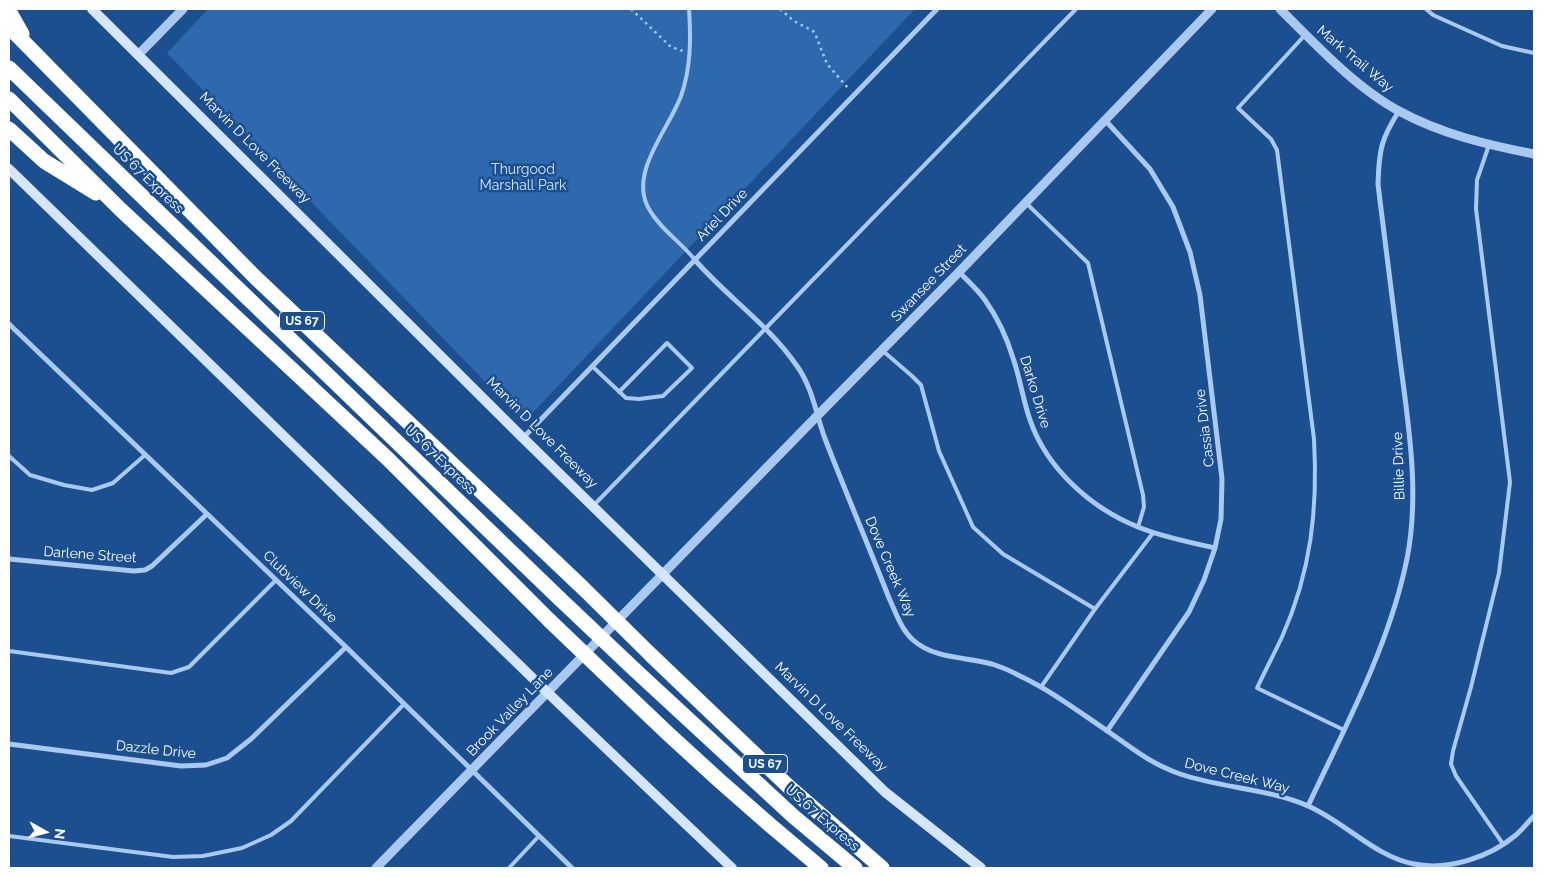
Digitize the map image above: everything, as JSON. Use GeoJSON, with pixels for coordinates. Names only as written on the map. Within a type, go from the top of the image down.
{"type":"FeatureCollection","features":[{"type":"Feature","properties":{"kind":"highway"},"geometry":{"type":"LineString","coordinates":[[9,12],[30,46]]}},
{"type":"Feature","properties":{"kind":"highway","name":"US 67"},"geometry":{"type":"LineString","coordinates":[[9,27],[30,46],[255,276],[788,786],[882,868]]}},
{"type":"Feature","properties":{"kind":"highway","name":"US 67 Express"},"geometry":{"type":"LineString","coordinates":[[9,68],[635,670],[793,816],[855,868]]}},
{"type":"Feature","properties":{"kind":"highway","name":"US 67"},"geometry":{"type":"LineString","coordinates":[[9,99],[120,209],[388,459],[550,621],[689,754],[759,817],[821,868]]}},
{"type":"Feature","properties":{"kind":"highway"},"geometry":{"type":"LineString","coordinates":[[9,129],[44,160],[120,209]]}},
{"type":"Feature","properties":{"kind":"main road","name":"Marvin D Love Freeway"},"geometry":{"type":"LineString","coordinates":[[92,9],[523,438],[885,792],[981,868]]}},
{"type":"Feature","properties":{"kind":"main road"},"geometry":{"type":"LineString","coordinates":[[9,169],[548,693],[732,868]]}},
{"type":"Feature","properties":{"kind":"street"},"geometry":{"type":"LineString","coordinates":[[138,55],[184,9]]}},
{"type":"Feature","properties":{"kind":"street","name":"Ariel Drive"},"geometry":{"type":"LineString","coordinates":[[523,438],[937,9]]}},
{"type":"Feature","properties":{"kind":"street","name":"Swansee Street"},"geometry":{"type":"LineString","coordinates":[[663,575],[1026,203],[1212,9]]}},
{"type":"Feature","properties":{"kind":"street","name":"Mark Trail Way"},"geometry":{"type":"LineString","coordinates":[[1280,9],[1338,65],[1368,90],[1400,112],[1451,134],[1489,145],[1534,154]]}},
{"type":"Feature","properties":{"kind":"street","name":"Billie Drive"},"geometry":{"type":"LineString","coordinates":[[1308,806],[1382,647],[1406,566],[1412,524],[1410,434],[1378,184],[1379,155],[1387,130],[1400,112]]}},
{"type":"Feature","properties":{"kind":"street","name":"Cassia Drive"},"geometry":{"type":"LineString","coordinates":[[1105,119],[1150,169],[1173,207],[1190,252],[1200,295],[1222,480],[1220,518],[1215,548],[1204,580],[1189,612],[1107,731]]}},
{"type":"Feature","properties":{"kind":"street","name":"Dove Creek Way"},"geometry":{"type":"LineString","coordinates":[[695,260],[766,329],[799,368],[811,393],[824,435],[889,598],[901,625],[914,641],[928,650],[992,664],[1019,675],[1041,687],[1141,756],[1182,774],[1308,806],[1396,859],[1414,864],[1435,866],[1452,864],[1487,853],[1503,844],[1534,816]]}},
{"type":"Feature","properties":{"kind":"street","name":"Darko Drive"},"geometry":{"type":"LineString","coordinates":[[959,272],[985,300],[1002,330],[1014,359],[1030,421],[1041,445],[1061,472],[1088,499],[1114,516],[1153,533],[1215,548]]}},
{"type":"Feature","properties":{"kind":"street","name":"Clubview Drive"},"geometry":{"type":"LineString","coordinates":[[9,324],[346,647],[572,868]]}},
{"type":"Feature","properties":{"kind":"street","name":"Darlene Street"},"geometry":{"type":"LineString","coordinates":[[9,559],[134,571],[145,570],[160,559],[207,514]]}},
{"type":"Feature","properties":{"kind":"street","name":"Brook Valley Lane"},"geometry":{"type":"LineString","coordinates":[[376,868],[663,575]]}},
{"type":"Feature","properties":{"kind":"street","name":"Dazzle Drive"},"geometry":{"type":"LineString","coordinates":[[9,744],[181,766],[193,767],[211,764],[227,758],[252,739],[346,647]]}},
{"type":"Feature","properties":{"kind":"lane","name":"Dove Creek Way"},"geometry":{"type":"LineString","coordinates":[[689,9],[691,33],[688,71],[682,95],[649,158],[645,171],[644,195],[648,208],[659,223],[695,260]]}},
{"type":"Feature","properties":{"kind":"lane"},"geometry":{"type":"LineString","coordinates":[[592,506],[1076,9]]}},
{"type":"Feature","properties":{"kind":"lane"},"geometry":{"type":"LineString","coordinates":[[1426,9],[1433,15],[1502,46],[1534,53]]}},
{"type":"Feature","properties":{"kind":"lane"},"geometry":{"type":"LineString","coordinates":[[1305,34],[1238,108],[1271,139],[1277,150],[1314,439],[1316,478],[1312,534],[1297,598],[1282,636],[1257,688],[1344,730]]}},
{"type":"Feature","properties":{"kind":"lane"},"geometry":{"type":"LineString","coordinates":[[1489,145],[1477,180],[1476,209],[1510,482],[1499,573],[1451,764],[1456,776],[1503,844]]}},
{"type":"Feature","properties":{"kind":"lane"},"geometry":{"type":"LineString","coordinates":[[1026,203],[1088,263],[1143,495],[1144,507],[1138,527]]}},
{"type":"Feature","properties":{"kind":"lane"},"geometry":{"type":"LineString","coordinates":[[592,366],[619,392],[626,398],[654,398],[663,396],[692,368],[667,343],[619,392]]}},
{"type":"Feature","properties":{"kind":"lane"},"geometry":{"type":"LineString","coordinates":[[882,350],[921,385],[939,451],[972,527],[1003,554],[1095,609]]}},
{"type":"Feature","properties":{"kind":"lane"},"geometry":{"type":"LineString","coordinates":[[9,456],[30,475],[64,485],[92,490],[113,483],[145,455]]}},
{"type":"Feature","properties":{"kind":"lane"},"geometry":{"type":"LineString","coordinates":[[1041,687],[1095,609],[1153,533]]}},
{"type":"Feature","properties":{"kind":"lane"},"geometry":{"type":"LineString","coordinates":[[9,651],[171,673],[190,667],[276,580]]}},
{"type":"Feature","properties":{"kind":"lane"},"geometry":{"type":"LineString","coordinates":[[9,836],[173,857],[204,856],[242,848],[271,835],[291,821],[404,704]]}},
{"type":"Feature","properties":{"kind":"lane"},"geometry":{"type":"LineString","coordinates":[[509,868],[539,836]]}},
{"type":"Feature","properties":{"kind":"path"},"geometry":{"type":"LineString","coordinates":[[631,9],[671,47],[680,51],[690,52]]}},
{"type":"Feature","properties":{"kind":"path"},"geometry":{"type":"LineString","coordinates":[[780,9],[794,21],[813,31],[826,64],[854,95]]}},
{"type":"Feature","properties":{"kind":"green space","name":"Thurgood Marshall Park"},"geometry":{"type":"Polygon","coordinates":[[[208,9],[915,9],[524,422],[167,53],[208,9]]]}}]}
